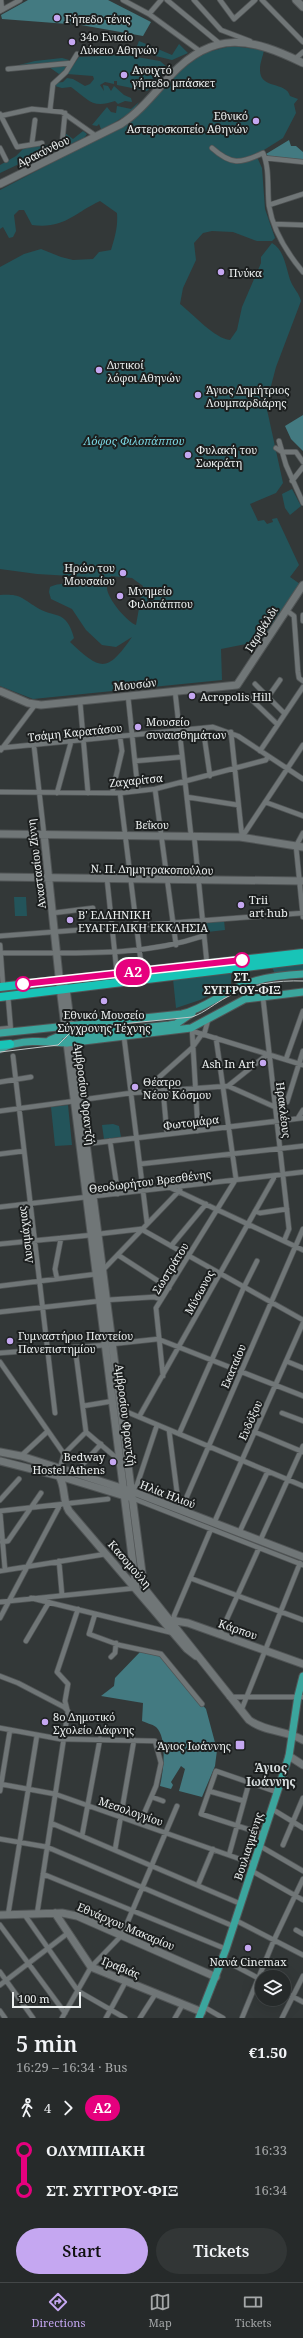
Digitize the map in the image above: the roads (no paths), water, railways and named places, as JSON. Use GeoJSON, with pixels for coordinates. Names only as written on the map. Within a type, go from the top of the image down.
{"type":"FeatureCollection","features":[{"type":"Feature","properties":{"kind":"highway"},"geometry":{"type":"LineString","coordinates":[[2,986],[303,953]]}},
{"type":"Feature","properties":{"kind":"highway"},"geometry":{"type":"LineString","coordinates":[[4,996],[64,990],[303,960]]}},
{"type":"Feature","properties":{"kind":"highway"},"geometry":{"type":"LineString","coordinates":[[0,1044],[10,1044]]}},
{"type":"Feature","properties":{"kind":"main road"},"geometry":{"type":"LineString","coordinates":[[296,0],[303,7]]}},
{"type":"Feature","properties":{"kind":"main road"},"geometry":{"type":"LineString","coordinates":[[219,42],[257,44],[303,63]]}},
{"type":"Feature","properties":{"kind":"main road","name":"Αρακύνθου"},"geometry":{"type":"LineString","coordinates":[[0,184],[121,124],[135,114],[175,71],[201,52],[219,42]]}},
{"type":"Feature","properties":{"kind":"main road","name":"Γαριβάλδι"},"geometry":{"type":"LineString","coordinates":[[237,685],[303,585]]}},
{"type":"Feature","properties":{"kind":"main road","name":"Μουσών"},"geometry":{"type":"LineString","coordinates":[[35,705],[237,685]]}},
{"type":"Feature","properties":{"kind":"main road"},"geometry":{"type":"LineString","coordinates":[[0,691],[35,705]]}},
{"type":"Feature","properties":{"kind":"main road","name":"Βεΐκου"},"geometry":{"type":"LineString","coordinates":[[0,834],[192,835],[242,837],[300,847]]}},
{"type":"Feature","properties":{"kind":"main road","name":"Αναστασίου Ζίννη"},"geometry":{"type":"LineString","coordinates":[[44,834],[61,979]]}},
{"type":"Feature","properties":{"kind":"main road","name":"Ν. Π. Δημητρακοπούλου"},"geometry":{"type":"LineString","coordinates":[[0,876],[107,880],[301,881]]}},
{"type":"Feature","properties":{"kind":"main road"},"geometry":{"type":"LineString","coordinates":[[0,1050],[10,1044],[48,1041],[69,1035],[174,1025],[196,1010],[237,987],[261,980],[303,974]]}},
{"type":"Feature","properties":{"kind":"main road","name":"Αμβροσίου Φραντζή"},"geometry":{"type":"LineString","coordinates":[[61,979],[64,990],[109,1344],[120,1409],[136,1588]]}},
{"type":"Feature","properties":{"kind":"main road"},"geometry":{"type":"LineString","coordinates":[[0,1033],[10,1030],[69,1035],[124,1037],[192,1029],[239,1002],[262,996],[303,992]]}},
{"type":"Feature","properties":{"kind":"main road","name":"Αμβροσίου Φραντζή"},"geometry":{"type":"LineString","coordinates":[[77,1100],[86,1144],[90,1197]]}},
{"type":"Feature","properties":{"kind":"main road","name":"Αμβροσίου Φραντζή"},"geometry":{"type":"LineString","coordinates":[[109,1344],[113,1401],[120,1461],[128,1494],[142,1577],[147,1593]]}},
{"type":"Feature","properties":{"kind":"main road","name":"Ηλία Ηλιού"},"geometry":{"type":"LineString","coordinates":[[0,1452],[21,1456],[60,1472],[181,1510],[213,1526],[239,1533],[259,1544],[302,1560]]}},
{"type":"Feature","properties":{"kind":"main road","name":"Ηλία Ηλιού"},"geometry":{"type":"LineString","coordinates":[[0,1461],[60,1472],[75,1473],[128,1494]]}},
{"type":"Feature","properties":{"kind":"main road"},"geometry":{"type":"LineString","coordinates":[[60,1472],[64,1485],[63,1505]]}},
{"type":"Feature","properties":{"kind":"main road","name":"Κασομούλη"},"geometry":{"type":"LineString","coordinates":[[63,1505],[136,1588],[170,1620]]}},
{"type":"Feature","properties":{"kind":"main road","name":"Κασομούλη"},"geometry":{"type":"LineString","coordinates":[[147,1593],[241,1711],[256,1725],[293,1735],[303,1740]]}},
{"type":"Feature","properties":{"kind":"main road","name":"Κάρπου"},"geometry":{"type":"LineString","coordinates":[[170,1620],[188,1623],[303,1664]]}},
{"type":"Feature","properties":{"kind":"main road"},"geometry":{"type":"LineString","coordinates":[[180,1634],[183,1626],[188,1623]]}},
{"type":"Feature","properties":{"kind":"main road","name":"Βουλιαγμένης"},"geometry":{"type":"LineString","coordinates":[[202,2012],[226,1949],[289,1756],[303,1676]]}},
{"type":"Feature","properties":{"kind":"main road"},"geometry":{"type":"LineString","coordinates":[[289,1756],[303,1764]]}},
{"type":"Feature","properties":{"kind":"main road","name":"Εθνάρχου Μακαρίου"},"geometry":{"type":"LineString","coordinates":[[0,1915],[55,1913],[78,1916],[216,1977]]}},
{"type":"Feature","properties":{"kind":"main road","name":"Γραβιάς"},"geometry":{"type":"LineString","coordinates":[[55,1913],[91,1967],[202,2012]]}},
{"type":"Feature","properties":{"kind":"street"},"geometry":{"type":"LineString","coordinates":[[1,0],[1,10],[20,0]]}},
{"type":"Feature","properties":{"kind":"street"},"geometry":{"type":"LineString","coordinates":[[123,0],[149,14],[201,52]]}},
{"type":"Feature","properties":{"kind":"street"},"geometry":{"type":"LineString","coordinates":[[149,14],[161,0]]}},
{"type":"Feature","properties":{"kind":"street"},"geometry":{"type":"LineString","coordinates":[[167,0],[219,42]]}},
{"type":"Feature","properties":{"kind":"street"},"geometry":{"type":"LineString","coordinates":[[194,0],[221,30],[257,44]]}},
{"type":"Feature","properties":{"kind":"street"},"geometry":{"type":"LineString","coordinates":[[220,0],[234,19],[255,0]]}},
{"type":"Feature","properties":{"kind":"street"},"geometry":{"type":"LineString","coordinates":[[262,0],[303,42]]}},
{"type":"Feature","properties":{"kind":"street"},"geometry":{"type":"LineString","coordinates":[[295,59],[303,52]]}},
{"type":"Feature","properties":{"kind":"street"},"geometry":{"type":"LineString","coordinates":[[50,110],[53,84],[77,54]]}},
{"type":"Feature","properties":{"kind":"street"},"geometry":{"type":"LineString","coordinates":[[8,69],[71,63]]}},
{"type":"Feature","properties":{"kind":"street"},"geometry":{"type":"LineString","coordinates":[[42,143],[32,143],[17,147],[0,115],[32,109],[65,113],[96,136]]}},
{"type":"Feature","properties":{"kind":"street"},"geometry":{"type":"LineString","coordinates":[[62,144],[65,113]]}},
{"type":"Feature","properties":{"kind":"street"},"geometry":{"type":"LineString","coordinates":[[32,143],[35,120]]}},
{"type":"Feature","properties":{"kind":"street"},"geometry":{"type":"LineString","coordinates":[[0,148],[6,160]]}},
{"type":"Feature","properties":{"kind":"street"},"geometry":{"type":"LineString","coordinates":[[212,148],[227,159],[236,162],[264,155],[303,162]]}},
{"type":"Feature","properties":{"kind":"street"},"geometry":{"type":"LineString","coordinates":[[264,155],[269,205],[274,224],[291,255],[303,272]]}},
{"type":"Feature","properties":{"kind":"street"},"geometry":{"type":"LineString","coordinates":[[269,205],[303,194]]}},
{"type":"Feature","properties":{"kind":"street"},"geometry":{"type":"LineString","coordinates":[[274,224],[303,225]]}},
{"type":"Feature","properties":{"kind":"street"},"geometry":{"type":"LineString","coordinates":[[279,441],[292,481],[303,503]]}},
{"type":"Feature","properties":{"kind":"street"},"geometry":{"type":"LineString","coordinates":[[276,448],[282,452],[296,452],[303,462]]}},
{"type":"Feature","properties":{"kind":"street"},"geometry":{"type":"LineString","coordinates":[[292,481],[303,467]]}},
{"type":"Feature","properties":{"kind":"street"},"geometry":{"type":"LineString","coordinates":[[286,610],[294,616],[298,678],[303,681]]}},
{"type":"Feature","properties":{"kind":"street"},"geometry":{"type":"LineString","coordinates":[[303,615],[303,621]]}},
{"type":"Feature","properties":{"kind":"street"},"geometry":{"type":"LineString","coordinates":[[268,697],[280,680]]}},
{"type":"Feature","properties":{"kind":"street"},"geometry":{"type":"LineString","coordinates":[[255,684],[285,714]]}},
{"type":"Feature","properties":{"kind":"street"},"geometry":{"type":"LineString","coordinates":[[260,750],[303,687]]}},
{"type":"Feature","properties":{"kind":"street"},"geometry":{"type":"LineString","coordinates":[[176,691],[182,757],[207,964]]}},
{"type":"Feature","properties":{"kind":"street"},"geometry":{"type":"LineString","coordinates":[[128,696],[138,791]]}},
{"type":"Feature","properties":{"kind":"street"},"geometry":{"type":"LineString","coordinates":[[249,697],[278,724]]}},
{"type":"Feature","properties":{"kind":"street"},"geometry":{"type":"LineString","coordinates":[[80,701],[88,793]]}},
{"type":"Feature","properties":{"kind":"street"},"geometry":{"type":"LineString","coordinates":[[1,749],[35,705]]}},
{"type":"Feature","properties":{"kind":"street","name":"Τσάμη Καρατάσου"},"geometry":{"type":"LineString","coordinates":[[1,749],[213,727],[231,732],[303,779]]}},
{"type":"Feature","properties":{"kind":"street"},"geometry":{"type":"LineString","coordinates":[[203,728],[210,776]]}},
{"type":"Feature","properties":{"kind":"street"},"geometry":{"type":"LineString","coordinates":[[231,732],[242,837]]}},
{"type":"Feature","properties":{"kind":"street"},"geometry":{"type":"LineString","coordinates":[[112,793],[122,751],[120,737]]}},
{"type":"Feature","properties":{"kind":"street"},"geometry":{"type":"LineString","coordinates":[[57,792],[71,742]]}},
{"type":"Feature","properties":{"kind":"street"},"geometry":{"type":"LineString","coordinates":[[242,837],[303,745]]}},
{"type":"Feature","properties":{"kind":"street","name":"Αναστασίου Ζίννη"},"geometry":{"type":"LineString","coordinates":[[34,746],[44,834]]}},
{"type":"Feature","properties":{"kind":"street","name":"Ζαχαρίτσα"},"geometry":{"type":"LineString","coordinates":[[0,792],[120,793],[155,789],[210,776],[266,760],[268,756]]}},
{"type":"Feature","properties":{"kind":"street"},"geometry":{"type":"LineString","coordinates":[[135,761],[182,757]]}},
{"type":"Feature","properties":{"kind":"street"},"geometry":{"type":"LineString","coordinates":[[155,789],[176,945]]}},
{"type":"Feature","properties":{"kind":"street"},"geometry":{"type":"LineString","coordinates":[[120,793],[142,971]]}},
{"type":"Feature","properties":{"kind":"street"},"geometry":{"type":"LineString","coordinates":[[187,796],[238,804]]}},
{"type":"Feature","properties":{"kind":"street"},"geometry":{"type":"LineString","coordinates":[[265,802],[303,816]]}},
{"type":"Feature","properties":{"kind":"street"},"geometry":{"type":"LineString","coordinates":[[303,833],[300,847],[303,917]]}},
{"type":"Feature","properties":{"kind":"street"},"geometry":{"type":"LineString","coordinates":[[107,880],[117,974]]}},
{"type":"Feature","properties":{"kind":"street"},"geometry":{"type":"LineString","coordinates":[[53,913],[93,908]]}},
{"type":"Feature","properties":{"kind":"street"},"geometry":{"type":"LineString","coordinates":[[0,936],[303,913]]}},
{"type":"Feature","properties":{"kind":"street"},"geometry":{"type":"LineString","coordinates":[[0,953],[139,951],[176,945],[203,936]]}},
{"type":"Feature","properties":{"kind":"street"},"geometry":{"type":"LineString","coordinates":[[0,945],[2,986]]}},
{"type":"Feature","properties":{"kind":"street","name":"Ηρακλέους"},"geometry":{"type":"LineString","coordinates":[[261,980],[268,1054],[289,1229],[284,1241]]}},
{"type":"Feature","properties":{"kind":"street"},"geometry":{"type":"LineString","coordinates":[[0,1029],[10,1030],[4,996]]}},
{"type":"Feature","properties":{"kind":"street"},"geometry":{"type":"LineString","coordinates":[[286,1059],[303,1010]]}},
{"type":"Feature","properties":{"kind":"street"},"geometry":{"type":"LineString","coordinates":[[156,1090],[156,1080],[192,1048],[203,1034],[208,1020]]}},
{"type":"Feature","properties":{"kind":"street"},"geometry":{"type":"LineString","coordinates":[[198,1131],[192,1029],[203,1034],[301,1064]]}},
{"type":"Feature","properties":{"kind":"street"},"geometry":{"type":"LineString","coordinates":[[124,1037],[147,1223]]}},
{"type":"Feature","properties":{"kind":"street"},"geometry":{"type":"LineString","coordinates":[[216,1038],[226,1086],[229,1127],[236,1179]]}},
{"type":"Feature","properties":{"kind":"street"},"geometry":{"type":"LineString","coordinates":[[287,1102],[301,1064],[303,1051]]}},
{"type":"Feature","properties":{"kind":"street"},"geometry":{"type":"LineString","coordinates":[[226,1086],[268,1054]]}},
{"type":"Feature","properties":{"kind":"street","name":"Λυσιμάχιας"},"geometry":{"type":"LineString","coordinates":[[13,1056],[55,1413]]}},
{"type":"Feature","properties":{"kind":"street"},"geometry":{"type":"LineString","coordinates":[[0,1082],[31,1077]]}},
{"type":"Feature","properties":{"kind":"street"},"geometry":{"type":"LineString","coordinates":[[0,1111],[156,1090],[226,1086],[275,1106]]}},
{"type":"Feature","properties":{"kind":"street"},"geometry":{"type":"LineString","coordinates":[[163,1090],[167,1134]]}},
{"type":"Feature","properties":{"kind":"street","name":"Φωτομάρα"},"geometry":{"type":"LineString","coordinates":[[86,1144],[300,1118],[303,1110]]}},
{"type":"Feature","properties":{"kind":"street"},"geometry":{"type":"LineString","coordinates":[[110,1141],[118,1194]]}},
{"type":"Feature","properties":{"kind":"street"},"geometry":{"type":"LineString","coordinates":[[140,1164],[303,1146]]}},
{"type":"Feature","properties":{"kind":"street"},"geometry":{"type":"LineString","coordinates":[[0,1154],[24,1151]]}},
{"type":"Feature","properties":{"kind":"street","name":"Θεοδωρήτου Βρεσθένης"},"geometry":{"type":"LineString","coordinates":[[0,1207],[303,1172]]}},
{"type":"Feature","properties":{"kind":"street","name":"Μύσωνος"},"geometry":{"type":"LineString","coordinates":[[139,1417],[275,1176]]}},
{"type":"Feature","properties":{"kind":"street","name":"Σωστράτου"},"geometry":{"type":"LineString","coordinates":[[163,1376],[156,1308],[236,1179]]}},
{"type":"Feature","properties":{"kind":"street"},"geometry":{"type":"LineString","coordinates":[[0,1286],[100,1273],[184,1186]]}},
{"type":"Feature","properties":{"kind":"street"},"geometry":{"type":"LineString","coordinates":[[169,1187],[303,1250]]}},
{"type":"Feature","properties":{"kind":"street"},"geometry":{"type":"LineString","coordinates":[[171,1246],[206,1204]]}},
{"type":"Feature","properties":{"kind":"street"},"geometry":{"type":"LineString","coordinates":[[255,1211],[260,1213],[287,1208]]}},
{"type":"Feature","properties":{"kind":"street"},"geometry":{"type":"LineString","coordinates":[[0,1244],[141,1229],[303,1320]]}},
{"type":"Feature","properties":{"kind":"street","name":"Εκαταίου"},"geometry":{"type":"LineString","coordinates":[[181,1510],[303,1229]]}},
{"type":"Feature","properties":{"kind":"street"},"geometry":{"type":"LineString","coordinates":[[57,1279],[55,1269],[60,1238]]}},
{"type":"Feature","properties":{"kind":"street"},"geometry":{"type":"LineString","coordinates":[[118,1255],[169,1288]]}},
{"type":"Feature","properties":{"kind":"street"},"geometry":{"type":"LineString","coordinates":[[179,1434],[257,1261]]}},
{"type":"Feature","properties":{"kind":"street"},"geometry":{"type":"LineString","coordinates":[[0,1312],[103,1300],[154,1297],[161,1299]]}},
{"type":"Feature","properties":{"kind":"street","name":"Ευδόξου"},"geometry":{"type":"LineString","coordinates":[[160,1630],[174,1616],[303,1323]]}},
{"type":"Feature","properties":{"kind":"street"},"geometry":{"type":"LineString","coordinates":[[0,1353],[48,1350],[158,1339],[303,1396]]}},
{"type":"Feature","properties":{"kind":"street"},"geometry":{"type":"LineString","coordinates":[[75,1347],[86,1432],[120,1461]]}},
{"type":"Feature","properties":{"kind":"street"},"geometry":{"type":"LineString","coordinates":[[286,1361],[303,1368]]}},
{"type":"Feature","properties":{"kind":"street"},"geometry":{"type":"LineString","coordinates":[[0,1362],[64,1454]]}},
{"type":"Feature","properties":{"kind":"street"},"geometry":{"type":"LineString","coordinates":[[83,1406],[113,1401]]}},
{"type":"Feature","properties":{"kind":"street"},"geometry":{"type":"LineString","coordinates":[[120,1409],[303,1486]]}},
{"type":"Feature","properties":{"kind":"street"},"geometry":{"type":"LineString","coordinates":[[282,1413],[303,1421]]}},
{"type":"Feature","properties":{"kind":"street"},"geometry":{"type":"LineString","coordinates":[[128,1494],[137,1486],[157,1425]]}},
{"type":"Feature","properties":{"kind":"street"},"geometry":{"type":"LineString","coordinates":[[169,1430],[181,1510]]}},
{"type":"Feature","properties":{"kind":"street"},"geometry":{"type":"LineString","coordinates":[[21,1456],[48,1431]]}},
{"type":"Feature","properties":{"kind":"street"},"geometry":{"type":"LineString","coordinates":[[60,1472],[64,1454],[86,1432]]}},
{"type":"Feature","properties":{"kind":"street"},"geometry":{"type":"LineString","coordinates":[[220,1634],[302,1450],[255,1432]]}},
{"type":"Feature","properties":{"kind":"street"},"geometry":{"type":"LineString","coordinates":[[75,1473],[101,1444]]}},
{"type":"Feature","properties":{"kind":"street"},"geometry":{"type":"LineString","coordinates":[[239,1533],[268,1471]]}},
{"type":"Feature","properties":{"kind":"street"},"geometry":{"type":"LineString","coordinates":[[0,1500],[19,1479]]}},
{"type":"Feature","properties":{"kind":"street"},"geometry":{"type":"LineString","coordinates":[[2,1542],[8,1541],[41,1493]]}},
{"type":"Feature","properties":{"kind":"street","name":"Ηλία Ηλιού"},"geometry":{"type":"LineString","coordinates":[[128,1494],[259,1544]]}},
{"type":"Feature","properties":{"kind":"street"},"geometry":{"type":"LineString","coordinates":[[106,1554],[3,1571],[0,1511],[108,1499]]}},
{"type":"Feature","properties":{"kind":"street"},"geometry":{"type":"LineString","coordinates":[[0,1618],[26,1567],[63,1505]]}},
{"type":"Feature","properties":{"kind":"street"},"geometry":{"type":"LineString","coordinates":[[241,1711],[302,1560]]}},
{"type":"Feature","properties":{"kind":"street"},"geometry":{"type":"LineString","coordinates":[[59,1561],[62,1595]]}},
{"type":"Feature","properties":{"kind":"street"},"geometry":{"type":"LineString","coordinates":[[190,1578],[303,1620]]}},
{"type":"Feature","properties":{"kind":"street"},"geometry":{"type":"LineString","coordinates":[[0,1602],[136,1588]]}},
{"type":"Feature","properties":{"kind":"street"},"geometry":{"type":"LineString","coordinates":[[31,1598],[180,1634]]}},
{"type":"Feature","properties":{"kind":"street"},"geometry":{"type":"LineString","coordinates":[[26,1641],[49,1602]]}},
{"type":"Feature","properties":{"kind":"street"},"geometry":{"type":"LineString","coordinates":[[37,1914],[64,1739],[67,1709],[66,1701],[68,1684],[57,1672],[78,1609]]}},
{"type":"Feature","properties":{"kind":"street"},"geometry":{"type":"LineString","coordinates":[[95,1614],[89,1634],[119,1645],[160,1654],[202,1704]]}},
{"type":"Feature","properties":{"kind":"street"},"geometry":{"type":"LineString","coordinates":[[111,1657],[115,1653],[116,1643]]}},
{"type":"Feature","properties":{"kind":"street"},"geometry":{"type":"LineString","coordinates":[[0,1678],[18,1683],[67,1709]]}},
{"type":"Feature","properties":{"kind":"street"},"geometry":{"type":"LineString","coordinates":[[229,1697],[300,1696]]}},
{"type":"Feature","properties":{"kind":"street"},"geometry":{"type":"LineString","coordinates":[[0,1728],[64,1739],[155,1741],[161,1763],[152,1797],[140,1823]]}},
{"type":"Feature","properties":{"kind":"street"},"geometry":{"type":"LineString","coordinates":[[0,1791],[10,1730]]}},
{"type":"Feature","properties":{"kind":"street"},"geometry":{"type":"LineString","coordinates":[[8,1915],[37,1735]]}},
{"type":"Feature","properties":{"kind":"street"},"geometry":{"type":"LineString","coordinates":[[82,1836],[89,1805],[100,1739]]}},
{"type":"Feature","properties":{"kind":"street"},"geometry":{"type":"LineString","coordinates":[[115,1850],[134,1740]]}},
{"type":"Feature","properties":{"kind":"street"},"geometry":{"type":"LineString","coordinates":[[263,1834],[201,1814],[216,1771],[277,1792]]}},
{"type":"Feature","properties":{"kind":"street"},"geometry":{"type":"LineString","coordinates":[[230,1855],[250,1783]]}},
{"type":"Feature","properties":{"kind":"street","name":"Μεσολογγίου"},"geometry":{"type":"LineString","coordinates":[[1,1784],[55,1794],[230,1855],[253,1867],[303,1900]]}},
{"type":"Feature","properties":{"kind":"street"},"geometry":{"type":"LineString","coordinates":[[209,1791],[244,1801]]}},
{"type":"Feature","properties":{"kind":"street"},"geometry":{"type":"LineString","coordinates":[[152,1797],[163,1801]]}},
{"type":"Feature","properties":{"kind":"street"},"geometry":{"type":"LineString","coordinates":[[283,1845],[303,1798]]}},
{"type":"Feature","properties":{"kind":"street"},"geometry":{"type":"LineString","coordinates":[[62,2018],[91,1967],[122,1935],[150,1865],[177,1806]]}},
{"type":"Feature","properties":{"kind":"street"},"geometry":{"type":"LineString","coordinates":[[272,1809],[303,1828]]}},
{"type":"Feature","properties":{"kind":"street"},"geometry":{"type":"LineString","coordinates":[[51,1823],[241,1904]]}},
{"type":"Feature","properties":{"kind":"street"},"geometry":{"type":"LineString","coordinates":[[0,1839],[47,1847],[141,1887],[234,1923],[274,1940],[303,1955]]}},
{"type":"Feature","properties":{"kind":"street"},"geometry":{"type":"LineString","coordinates":[[260,1846],[303,1871]]}},
{"type":"Feature","properties":{"kind":"street"},"geometry":{"type":"LineString","coordinates":[[198,1885],[213,1849]]}},
{"type":"Feature","properties":{"kind":"street"},"geometry":{"type":"LineString","coordinates":[[43,1874],[226,1949]]}},
{"type":"Feature","properties":{"kind":"street"},"geometry":{"type":"LineString","coordinates":[[263,1970],[274,1940],[303,1879]]}},
{"type":"Feature","properties":{"kind":"street"},"geometry":{"type":"LineString","coordinates":[[24,1914],[78,1990],[125,2018]]}},
{"type":"Feature","properties":{"kind":"street"},"geometry":{"type":"LineString","coordinates":[[0,1925],[65,2013]]}},
{"type":"Feature","properties":{"kind":"street"},"geometry":{"type":"LineString","coordinates":[[296,1930],[303,1934]]}},
{"type":"Feature","properties":{"kind":"street"},"geometry":{"type":"LineString","coordinates":[[0,1985],[68,1933]]}},
{"type":"Feature","properties":{"kind":"street"},"geometry":{"type":"LineString","coordinates":[[222,1959],[255,1976]]}},
{"type":"Feature","properties":{"kind":"street"},"geometry":{"type":"LineString","coordinates":[[0,1972],[33,2018]]}},
{"type":"Feature","properties":{"kind":"street"},"geometry":{"type":"LineString","coordinates":[[282,2018],[303,1976]]}},
{"type":"Feature","properties":{"kind":"street"},"geometry":{"type":"LineString","coordinates":[[106,2018],[126,1981]]}},
{"type":"Feature","properties":{"kind":"street"},"geometry":{"type":"LineString","coordinates":[[242,2018],[255,1990]]}},
{"type":"Feature","properties":{"kind":"street"},"geometry":{"type":"LineString","coordinates":[[140,2018],[156,1994]]}},
{"type":"Feature","properties":{"kind":"street"},"geometry":{"type":"LineString","coordinates":[[293,1997],[303,2002]]}},
{"type":"Feature","properties":{"kind":"street"},"geometry":{"type":"LineString","coordinates":[[175,2018],[183,2004]]}},
{"type":"Feature","properties":{"kind":"street"},"geometry":{"type":"LineString","coordinates":[[0,2011],[5,2018]]}},
{"type":"Feature","properties":{"kind":"street"},"geometry":{"type":"LineString","coordinates":[[202,2012],[223,2018]]}},
{"type":"Feature","properties":{"kind":"tram line"},"geometry":{"type":"LineString","coordinates":[[0,1052],[58,1045],[73,1030],[80,1028],[192,1017],[202,1013],[227,997],[254,986],[283,981],[303,981]]}},
{"type":"Feature","properties":{"kind":"place","name":"Γήπεδο τένις"},"geometry":{"type":"Point","coordinates":[57,18]}},
{"type":"Feature","properties":{"kind":"place","name":"34ο Ενιαίο Λύκειο Αθηνών"},"geometry":{"type":"Point","coordinates":[72,42]}},
{"type":"Feature","properties":{"kind":"place","name":"Ανοιχτό γήπεδο μπάσκετ"},"geometry":{"type":"Point","coordinates":[124,75]}},
{"type":"Feature","properties":{"kind":"place","name":"Εθνικό Αστεροσκοπείο Αθηνών"},"geometry":{"type":"Point","coordinates":[256,121]}},
{"type":"Feature","properties":{"kind":"place","name":"Πνύκα"},"geometry":{"type":"Point","coordinates":[221,272]}},
{"type":"Feature","properties":{"kind":"place","name":"Δυτικοί λόφοι Αθηνών"},"geometry":{"type":"Point","coordinates":[99,370]}},
{"type":"Feature","properties":{"kind":"place","name":"Άγιος Δημήτριος Λουμπαρδιάρης"},"geometry":{"type":"Point","coordinates":[198,395]}},
{"type":"Feature","properties":{"kind":"place","name":"Φυλακή του Σωκράτη"},"geometry":{"type":"Point","coordinates":[188,455]}},
{"type":"Feature","properties":{"kind":"place","name":"Ηρώο του Μουσαίου"},"geometry":{"type":"Point","coordinates":[123,573]}},
{"type":"Feature","properties":{"kind":"place","name":"Μνημείο Φιλοπάππου"},"geometry":{"type":"Point","coordinates":[120,596]}},
{"type":"Feature","properties":{"kind":"place","name":"Acropolis Hill"},"geometry":{"type":"Point","coordinates":[192,696]}},
{"type":"Feature","properties":{"kind":"place","name":"Μουσείο συναισθημάτων"},"geometry":{"type":"Point","coordinates":[138,727]}},
{"type":"Feature","properties":{"kind":"place","name":"Trii art hub"},"geometry":{"type":"Point","coordinates":[241,905]}},
{"type":"Feature","properties":{"kind":"place","name":"Β' ΕΛΛΗΝΙΚΗ ΕΥΑΓΓΕΛΙΚΗ ΕΚΚΛΗΣΙΑ"},"geometry":{"type":"Point","coordinates":[70,920]}},
{"type":"Feature","properties":{"kind":"place","name":"ΣΤ. ΣΥΓΓΡΟΥ-ΦΙΞ"},"geometry":{"type":"Point","coordinates":[242,960]}},
{"type":"Feature","properties":{"kind":"place","name":"Εθνικό Μουσείο Σύγχρονης Τέχνης"},"geometry":{"type":"Point","coordinates":[104,1001]}},
{"type":"Feature","properties":{"kind":"place","name":"Ash In Art"},"geometry":{"type":"Point","coordinates":[263,1063]}},
{"type":"Feature","properties":{"kind":"place","name":"Θέατρο Νέου Κόσμου"},"geometry":{"type":"Point","coordinates":[135,1087]}},
{"type":"Feature","properties":{"kind":"place","name":"Γυμναστήριο Παντείου Πανεπιστημίου"},"geometry":{"type":"Point","coordinates":[10,1341]}},
{"type":"Feature","properties":{"kind":"place","name":"Bedway Hostel Athens"},"geometry":{"type":"Point","coordinates":[113,1462]}},
{"type":"Feature","properties":{"kind":"place","name":"8ο Δημοτικό Σχολείο Δάφνης"},"geometry":{"type":"Point","coordinates":[45,1722]}},
{"type":"Feature","properties":{"kind":"place","name":"Άγιος Ιωάννης"},"geometry":{"type":"Point","coordinates":[240,1745]}},
{"type":"Feature","properties":{"kind":"place","name":"Νανά Cinemax"},"geometry":{"type":"Point","coordinates":[248,1948]}},
{"type":"Feature","properties":{"kind":"district","name":"Άγιος Ιωάννης"},"geometry":{"type":"Point","coordinates":[271,1774]}},
{"type":"Feature","properties":{"kind":"park label","name":"Λόφος Φιλοπάππου"},"geometry":{"type":"Point","coordinates":[134,440]}}]}
